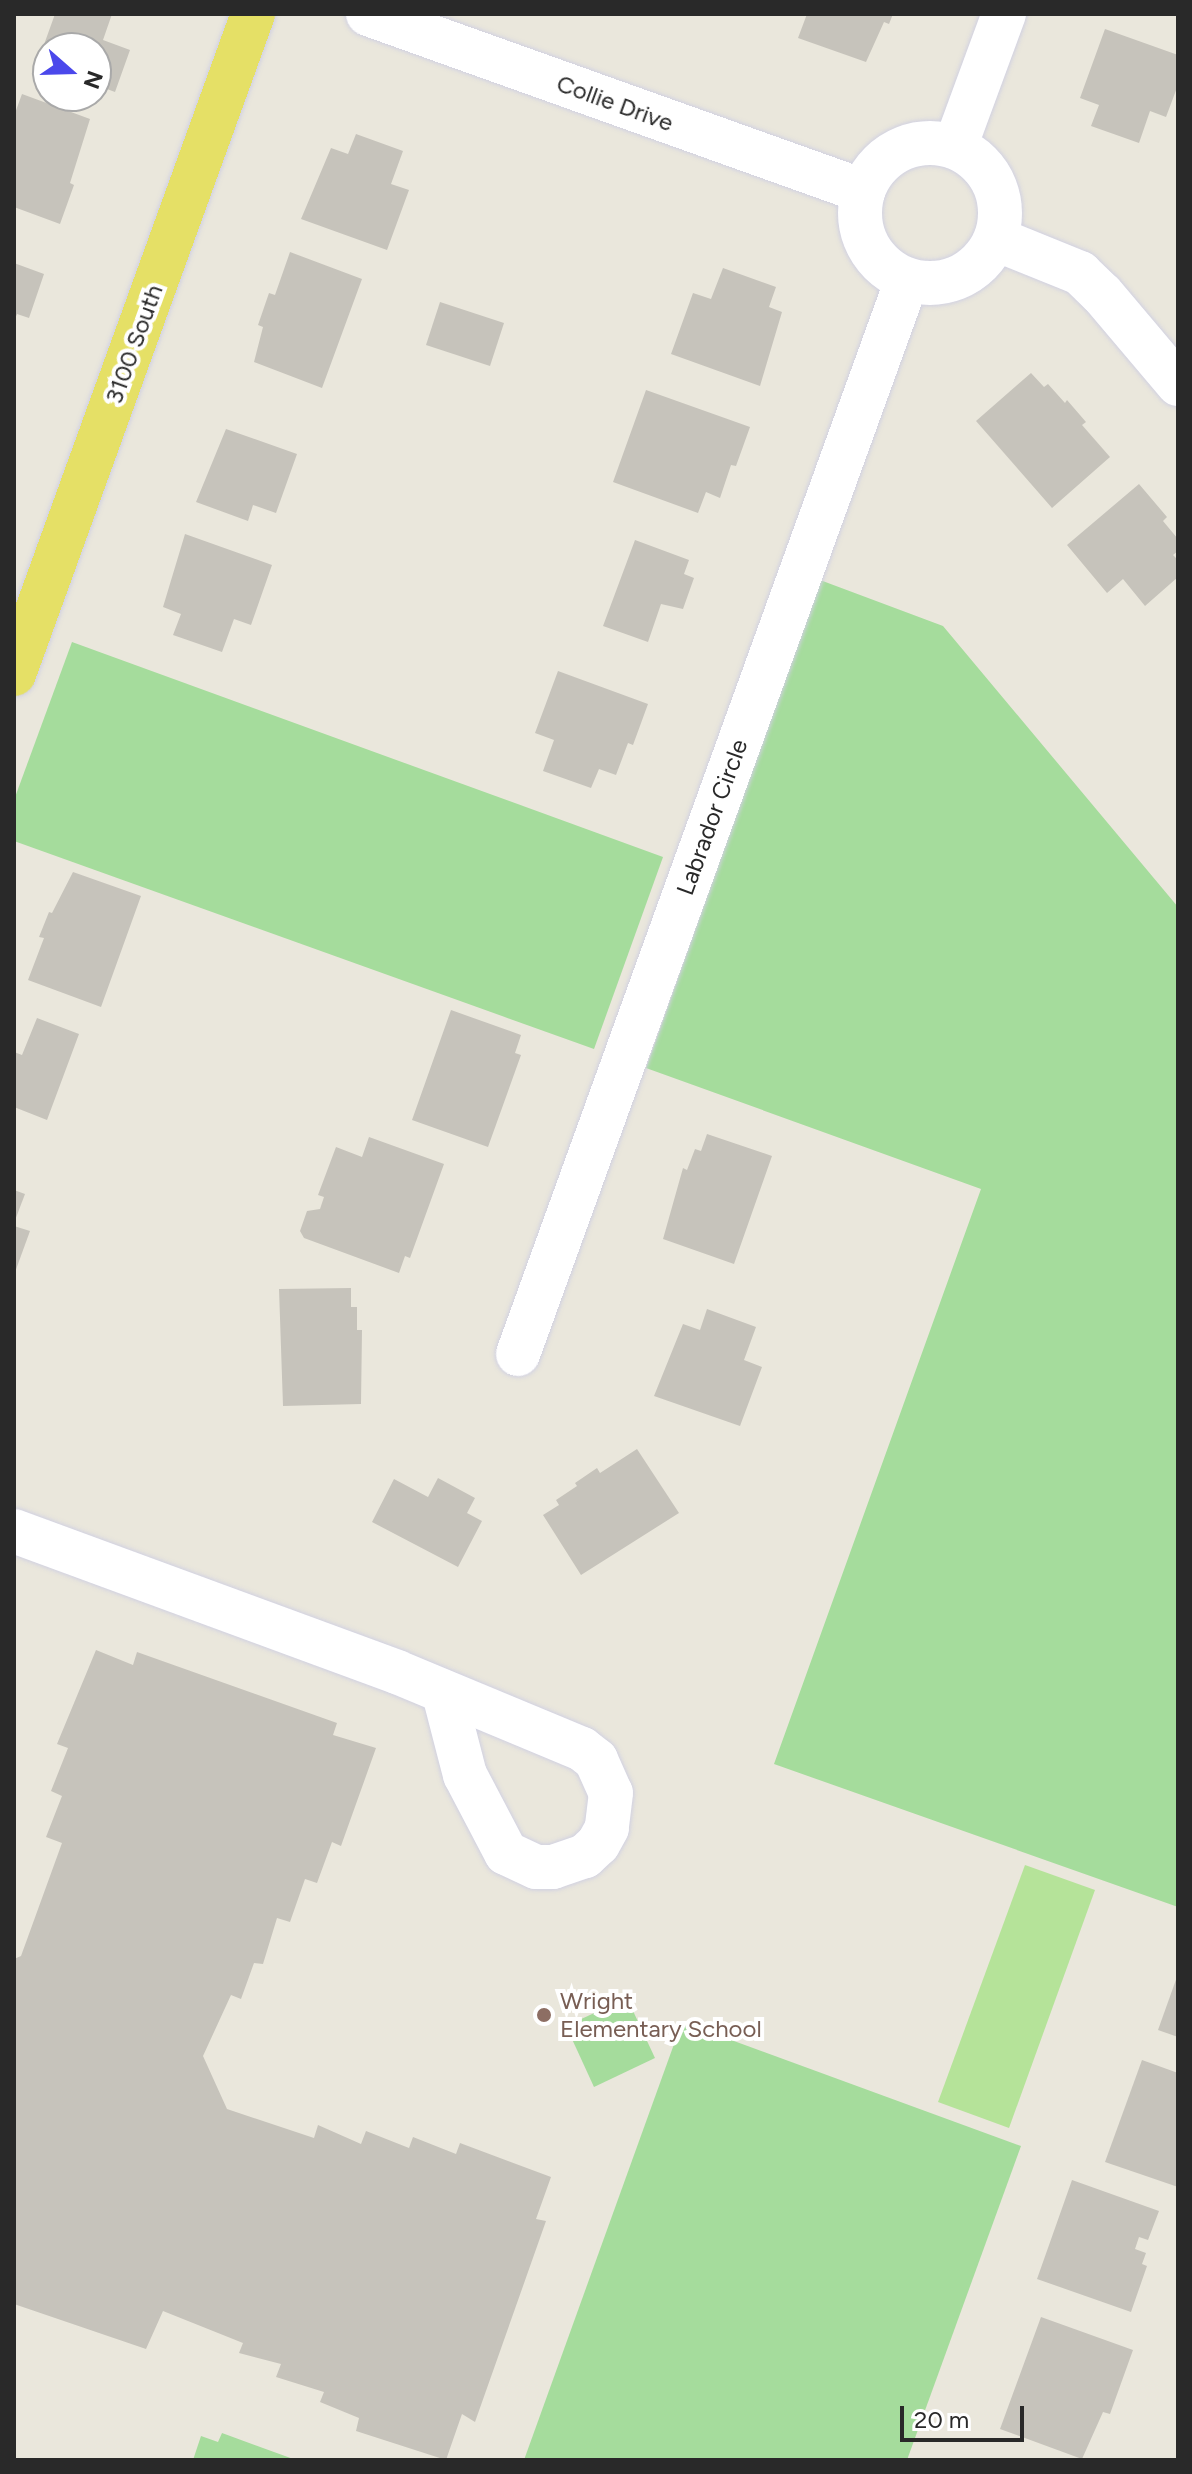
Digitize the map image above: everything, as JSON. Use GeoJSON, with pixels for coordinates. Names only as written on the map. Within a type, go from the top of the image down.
{"type":"FeatureCollection","features":[{"type":"Feature","properties":{"kind":"main road","name":"3100 South"},"geometry":{"type":"LineString","coordinates":[[14,674],[253,14]]}},
{"type":"Feature","properties":{"kind":"street","name":"Collie Drive"},"geometry":{"type":"LineString","coordinates":[[368,14],[863,191]]}},
{"type":"Feature","properties":{"kind":"street"},"geometry":{"type":"LineString","coordinates":[[955,147],[1004,14]]}},
{"type":"Feature","properties":{"kind":"street"},"geometry":{"type":"LineString","coordinates":[[936,142],[955,147],[976,159],[990,175],[999,196],[1000,217],[996,239],[985,257],[969,272],[949,281],[928,284],[907,280],[887,269],[872,253],[862,232],[859,210],[863,191],[875,168],[892,153],[913,144],[936,142]]}},
{"type":"Feature","properties":{"kind":"street"},"geometry":{"type":"LineString","coordinates":[[996,239],[1080,273],[1102,294],[1178,384]]}},
{"type":"Feature","properties":{"kind":"street","name":"Labrador Circle"},"geometry":{"type":"LineString","coordinates":[[518,1354],[907,280]]}},
{"type":"Feature","properties":{"kind":"street"},"geometry":{"type":"LineString","coordinates":[[14,1531],[397,1672],[444,1694]]}},
{"type":"Feature","properties":{"kind":"green space"},"geometry":{"type":"Polygon","coordinates":[[[820,580],[943,626],[1178,907],[1178,1907],[774,1764],[981,1189],[646,1068],[820,580]]]}},
{"type":"Feature","properties":{"kind":"green space"},"geometry":{"type":"Polygon","coordinates":[[[72,642],[663,857],[594,1049],[14,841],[14,800],[72,642]]]}},
{"type":"Feature","properties":{"kind":"green space"},"geometry":{"type":"Polygon","coordinates":[[[1025,1865],[1095,1890],[1009,2128],[938,2102],[1025,1865]]]}},
{"type":"Feature","properties":{"kind":"green space"},"geometry":{"type":"Polygon","coordinates":[[[627,1998],[655,2058],[594,2087],[566,2026],[627,1998]]]}},
{"type":"Feature","properties":{"kind":"green space"},"geometry":{"type":"Polygon","coordinates":[[[682,2022],[1021,2146],[907,2460],[524,2460],[682,2022]]]}},
{"type":"Feature","properties":{"kind":"green space"},"geometry":{"type":"Polygon","coordinates":[[[222,2433],[296,2460],[193,2460],[201,2436],[218,2442],[222,2433]]]}},
{"type":"Feature","properties":{"kind":"building"},"geometry":{"type":"Polygon","coordinates":[[[55,14],[112,14],[106,32],[49,32],[55,14]]]}},
{"type":"Feature","properties":{"kind":"building"},"geometry":{"type":"Polygon","coordinates":[[[807,14],[893,14],[889,24],[884,22],[866,62],[798,38],[807,14]]]}},
{"type":"Feature","properties":{"kind":"building"},"geometry":{"type":"Polygon","coordinates":[[[1105,29],[1178,55],[1178,85],[1166,117],[1150,111],[1139,143],[1091,126],[1099,105],[1080,98],[1105,29]]]}},
{"type":"Feature","properties":{"kind":"building"},"geometry":{"type":"Polygon","coordinates":[[[112,43],[130,50],[115,92],[112,91],[112,43]]]}},
{"type":"Feature","properties":{"kind":"building"},"geometry":{"type":"Polygon","coordinates":[[[22,94],[32,98],[32,112],[71,112],[90,119],[70,183],[74,185],[60,224],[14,207],[14,116],[22,94]]]}},
{"type":"Feature","properties":{"kind":"building"},"geometry":{"type":"Polygon","coordinates":[[[356,134],[403,151],[391,184],[409,190],[387,250],[301,219],[331,148],[348,154],[356,134]]]}},
{"type":"Feature","properties":{"kind":"building"},"geometry":{"type":"Polygon","coordinates":[[[290,252],[362,279],[322,388],[254,362],[263,327],[258,325],[269,293],[275,295],[290,252]]]}},
{"type":"Feature","properties":{"kind":"building"},"geometry":{"type":"Polygon","coordinates":[[[14,263],[44,274],[29,318],[17,314],[14,321],[14,263]]]}},
{"type":"Feature","properties":{"kind":"building"},"geometry":{"type":"Polygon","coordinates":[[[723,268],[776,287],[769,307],[782,312],[760,386],[671,354],[693,293],[711,299],[723,268]]]}},
{"type":"Feature","properties":{"kind":"building"},"geometry":{"type":"Polygon","coordinates":[[[440,302],[504,323],[490,366],[426,345],[440,302]]]}},
{"type":"Feature","properties":{"kind":"building"},"geometry":{"type":"Polygon","coordinates":[[[1031,373],[1044,387],[1048,384],[1065,403],[1067,400],[1086,422],[1082,425],[1110,457],[1052,508],[976,421],[1031,373]]]}},
{"type":"Feature","properties":{"kind":"building"},"geometry":{"type":"Polygon","coordinates":[[[646,390],[750,427],[736,466],[731,465],[720,498],[706,492],[698,513],[613,482],[646,390]]]}},
{"type":"Feature","properties":{"kind":"building"},"geometry":{"type":"Polygon","coordinates":[[[226,429],[297,454],[276,513],[253,505],[248,521],[196,502],[226,429]]]}},
{"type":"Feature","properties":{"kind":"building"},"geometry":{"type":"Polygon","coordinates":[[[1139,484],[1167,517],[1163,521],[1178,539],[1178,551],[1173,555],[1178,560],[1178,577],[1145,606],[1123,579],[1107,593],[1067,545],[1139,484]]]}},
{"type":"Feature","properties":{"kind":"building"},"geometry":{"type":"Polygon","coordinates":[[[185,534],[272,565],[251,625],[234,619],[222,652],[173,635],[181,614],[163,607],[185,534]]]}},
{"type":"Feature","properties":{"kind":"building"},"geometry":{"type":"Polygon","coordinates":[[[635,540],[689,560],[684,574],[694,578],[683,609],[661,604],[648,642],[603,626],[635,540]]]}},
{"type":"Feature","properties":{"kind":"building"},"geometry":{"type":"Polygon","coordinates":[[[558,671],[648,704],[633,745],[628,743],[616,775],[599,769],[591,788],[543,771],[554,740],[535,733],[558,671]]]}},
{"type":"Feature","properties":{"kind":"building"},"geometry":{"type":"Polygon","coordinates":[[[73,872],[141,896],[101,1007],[28,980],[44,938],[39,937],[49,912],[52,913],[73,872]]]}},
{"type":"Feature","properties":{"kind":"building"},"geometry":{"type":"Polygon","coordinates":[[[451,1010],[521,1035],[515,1053],[521,1055],[488,1147],[412,1120],[451,1010]]]}},
{"type":"Feature","properties":{"kind":"building"},"geometry":{"type":"Polygon","coordinates":[[[37,1018],[79,1034],[47,1120],[14,1107],[14,1052],[22,1055],[37,1018]]]}},
{"type":"Feature","properties":{"kind":"building"},"geometry":{"type":"Polygon","coordinates":[[[707,1134],[772,1156],[734,1264],[663,1239],[683,1168],[687,1170],[695,1149],[701,1151],[707,1134]]]}},
{"type":"Feature","properties":{"kind":"building"},"geometry":{"type":"Polygon","coordinates":[[[369,1137],[444,1164],[410,1258],[405,1256],[399,1273],[304,1238],[300,1231],[307,1211],[320,1209],[324,1197],[318,1195],[336,1147],[362,1157],[369,1137]]]}},
{"type":"Feature","properties":{"kind":"building"},"geometry":{"type":"Polygon","coordinates":[[[14,1190],[25,1194],[14,1223],[14,1190]]]}},
{"type":"Feature","properties":{"kind":"building"},"geometry":{"type":"Polygon","coordinates":[[[14,1226],[30,1231],[14,1275],[14,1226]]]}},
{"type":"Feature","properties":{"kind":"building"},"geometry":{"type":"Polygon","coordinates":[[[351,1288],[351,1307],[357,1307],[357,1330],[362,1330],[361,1404],[283,1406],[279,1289],[351,1288]]]}},
{"type":"Feature","properties":{"kind":"building"},"geometry":{"type":"Polygon","coordinates":[[[707,1309],[756,1327],[744,1360],[762,1367],[740,1426],[654,1396],[683,1324],[700,1330],[707,1309]]]}},
{"type":"Feature","properties":{"kind":"building"},"geometry":{"type":"Polygon","coordinates":[[[637,1449],[679,1513],[581,1575],[543,1515],[559,1505],[556,1500],[577,1486],[575,1483],[597,1468],[600,1473],[637,1449]]]}},
{"type":"Feature","properties":{"kind":"building"},"geometry":{"type":"Polygon","coordinates":[[[438,1478],[475,1498],[467,1513],[482,1521],[458,1567],[372,1522],[394,1479],[428,1497],[438,1478]]]}},
{"type":"Feature","properties":{"kind":"building"},"geometry":{"type":"Polygon","coordinates":[[[96,1650],[133,1665],[137,1652],[337,1723],[333,1735],[376,1748],[341,1846],[332,1842],[317,1883],[305,1879],[290,1922],[277,1918],[263,1964],[254,1963],[241,1999],[231,1995],[203,2056],[227,2109],[314,2138],[318,2125],[361,2144],[366,2131],[409,2148],[413,2137],[456,2154],[460,2143],[551,2177],[536,2219],[546,2221],[475,2422],[462,2414],[446,2460],[356,2431],[359,2418],[320,2402],[324,2392],[276,2377],[281,2364],[239,2353],[243,2343],[163,2311],[146,2349],[14,2304],[14,1959],[21,1956],[62,1843],[46,1837],[62,1796],[51,1791],[68,1748],[57,1744],[96,1650]]]}},
{"type":"Feature","properties":{"kind":"building"},"geometry":{"type":"Polygon","coordinates":[[[1178,1974],[1178,2037],[1158,2030],[1178,1974]]]}},
{"type":"Feature","properties":{"kind":"building"},"geometry":{"type":"Polygon","coordinates":[[[1142,2060],[1178,2073],[1178,2187],[1105,2162],[1142,2060]]]}},
{"type":"Feature","properties":{"kind":"building"},"geometry":{"type":"Polygon","coordinates":[[[1072,2180],[1159,2211],[1148,2240],[1139,2237],[1135,2249],[1146,2253],[1142,2264],[1147,2266],[1131,2312],[1037,2279],[1072,2180]]]}},
{"type":"Feature","properties":{"kind":"building"},"geometry":{"type":"Polygon","coordinates":[[[1041,2317],[1133,2350],[1110,2414],[1103,2412],[1082,2459],[1000,2429],[1041,2317]]]}},
{"type":"Feature","properties":{"kind":"place","name":"Wright Elementary School"},"geometry":{"type":"Point","coordinates":[544,2015]}}]}
